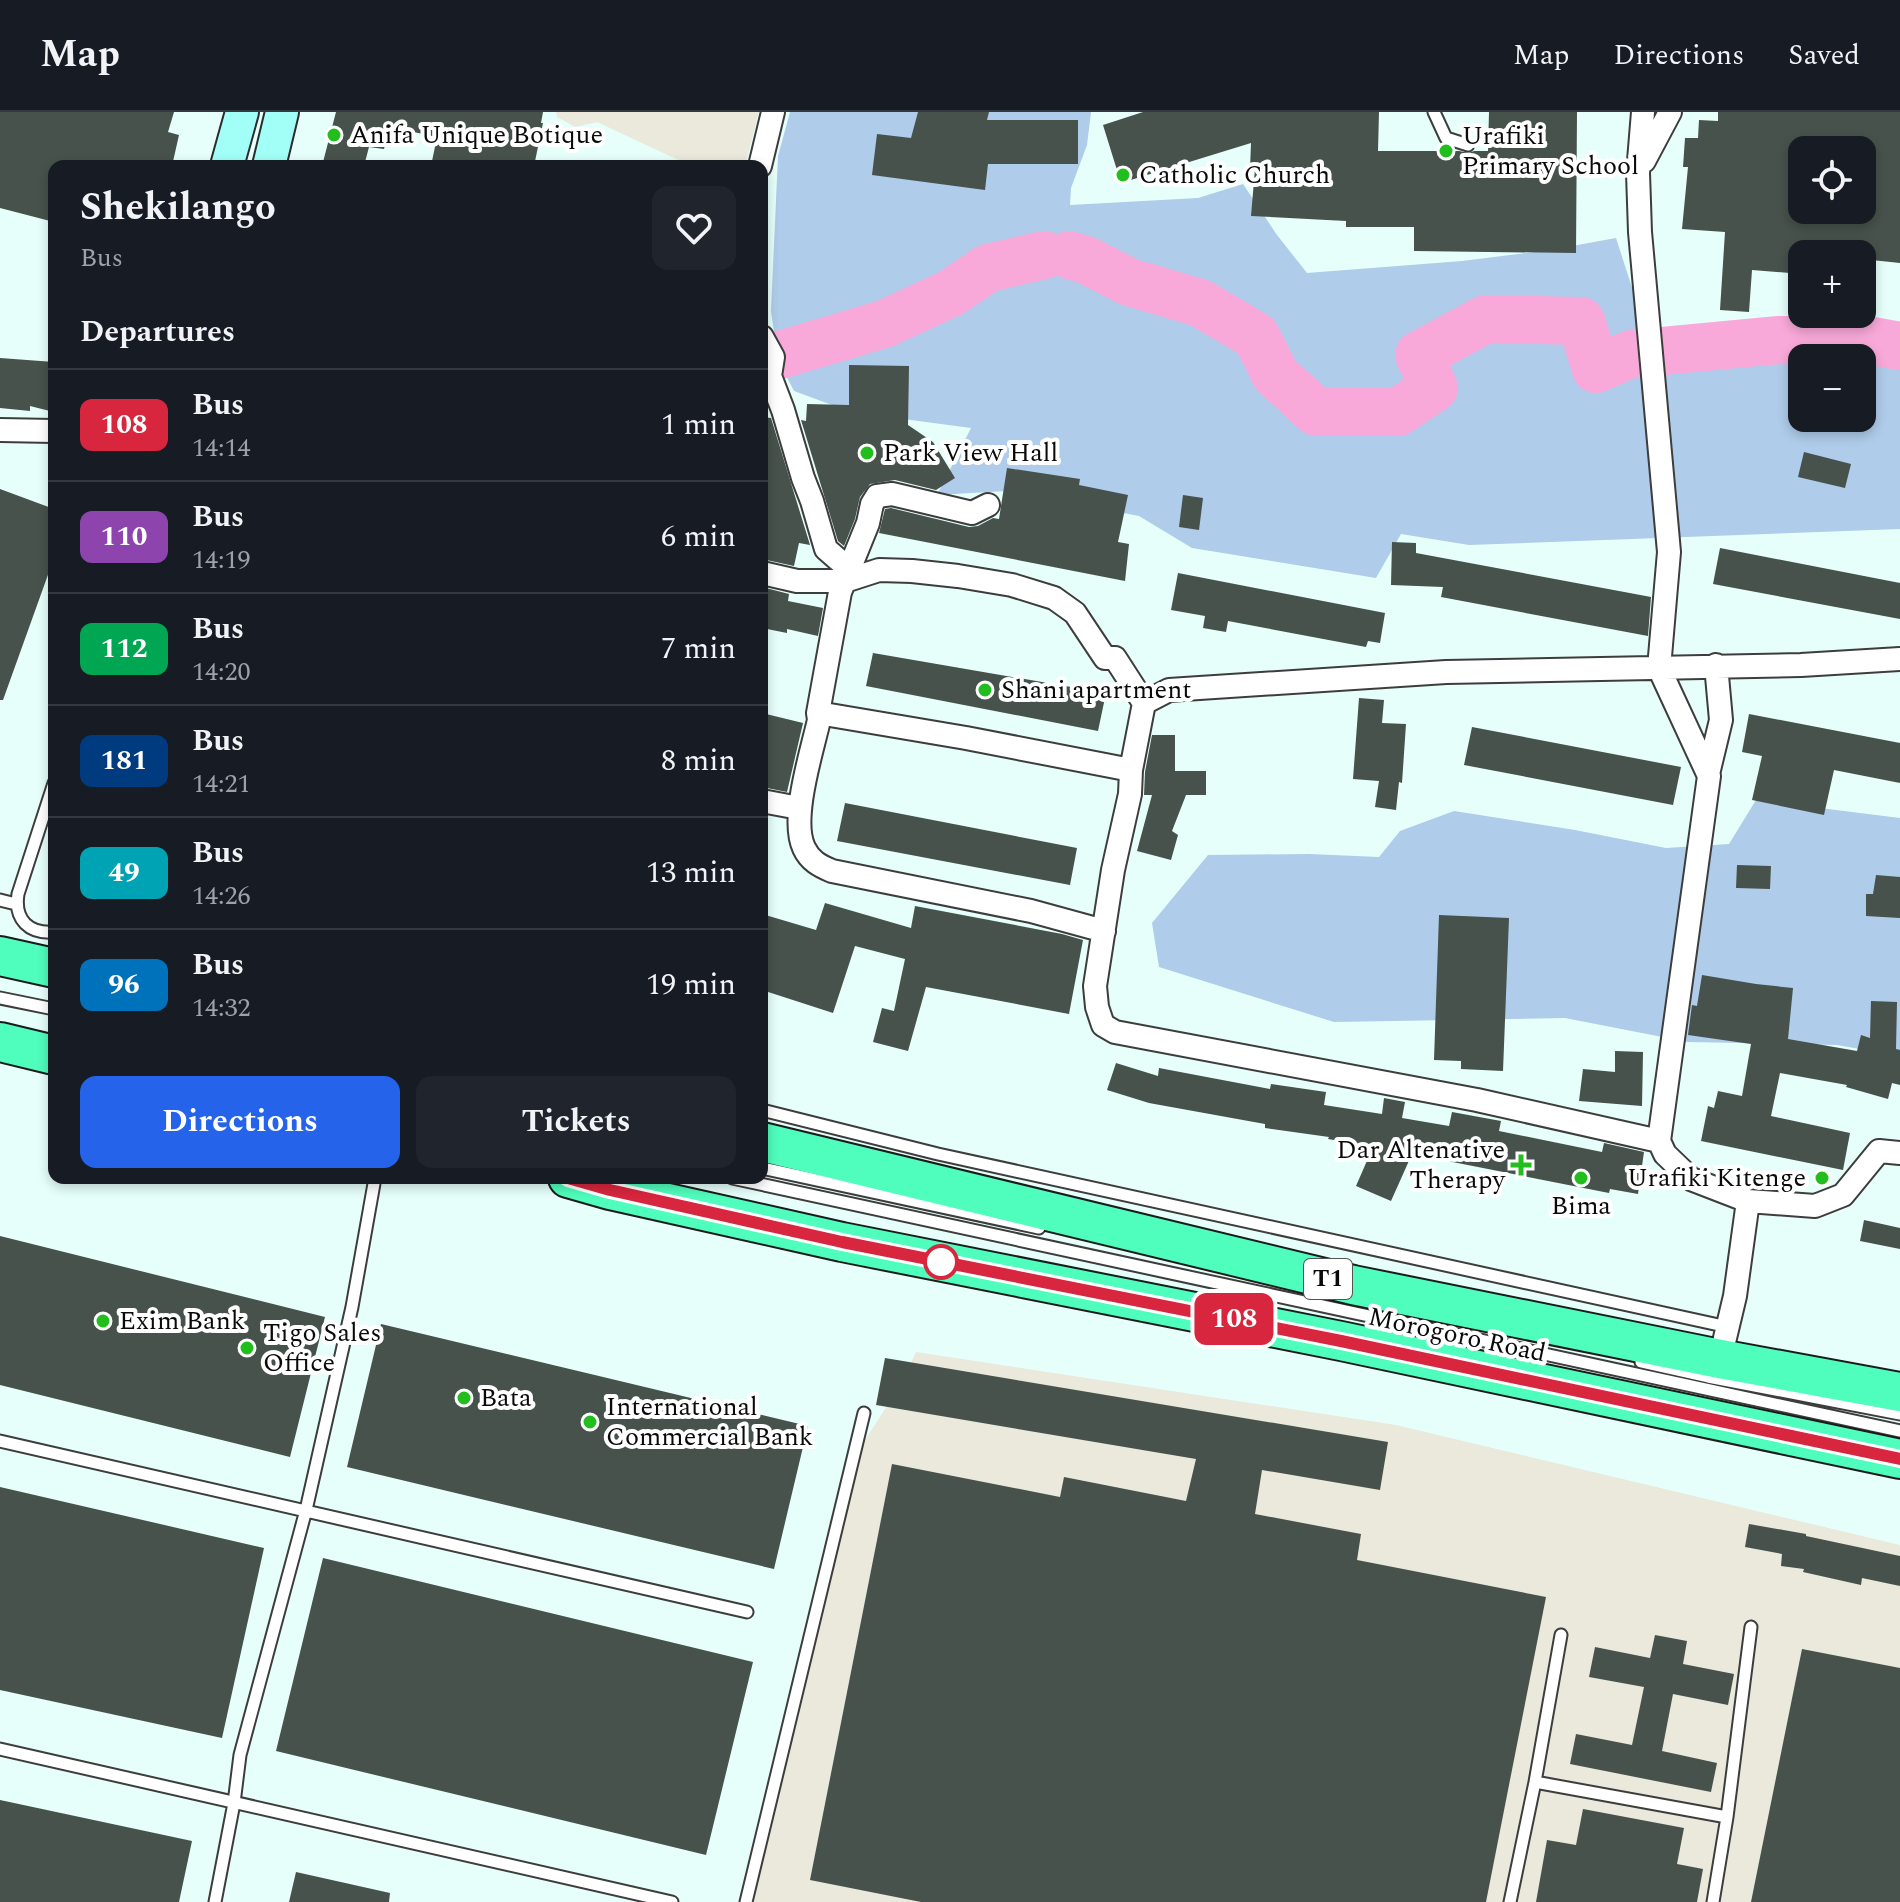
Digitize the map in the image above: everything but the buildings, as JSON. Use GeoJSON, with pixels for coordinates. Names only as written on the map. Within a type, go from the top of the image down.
{"type":"FeatureCollection","features":[{"type":"Feature","properties":{"kind":"highway"},"geometry":{"type":"LineString","coordinates":[[0,956],[48,967]]}},
{"type":"Feature","properties":{"kind":"highway"},"geometry":{"type":"LineString","coordinates":[[0,1042],[48,1054]]}},
{"type":"Feature","properties":{"kind":"highway","name":"Morogoro Road"},"geometry":{"type":"LineString","coordinates":[[768,1143],[906,1162],[1157,1236],[1353,1285],[1724,1343],[1900,1392]]}},
{"type":"Feature","properties":{"kind":"highway","name":"Morogoro Road"},"geometry":{"type":"LineString","coordinates":[[589,1184],[842,1242],[1325,1338],[1900,1459]]}},
{"type":"Feature","properties":{"kind":"main road"},"geometry":{"type":"LineString","coordinates":[[229,160],[242,112]]}},
{"type":"Feature","properties":{"kind":"main road"},"geometry":{"type":"LineString","coordinates":[[270,160],[282,112]]}},
{"type":"Feature","properties":{"kind":"street"},"geometry":{"type":"LineString","coordinates":[[761,160],[773,112]]}},
{"type":"Feature","properties":{"kind":"street"},"geometry":{"type":"LineString","coordinates":[[1643,112],[1638,173],[1640,232],[1669,552],[1659,668],[1708,774]]}},
{"type":"Feature","properties":{"kind":"street"},"geometry":{"type":"LineString","coordinates":[[1638,173],[1670,112]]}},
{"type":"Feature","properties":{"kind":"street"},"geometry":{"type":"LineString","coordinates":[[768,348],[773,357],[768,369]]}},
{"type":"Feature","properties":{"kind":"street"},"geometry":{"type":"LineString","coordinates":[[768,378],[783,410],[826,549],[847,575]]}},
{"type":"Feature","properties":{"kind":"street"},"geometry":{"type":"LineString","coordinates":[[0,430],[48,431]]}},
{"type":"Feature","properties":{"kind":"street"},"geometry":{"type":"LineString","coordinates":[[988,505],[972,513],[892,494],[877,496],[872,504],[868,523],[840,592],[819,720],[799,808],[803,848],[820,866],[832,871],[1031,911],[1104,931]]}},
{"type":"Feature","properties":{"kind":"street"},"geometry":{"type":"LineString","coordinates":[[768,574],[797,581],[879,570],[912,571],[1012,585],[1054,598],[1075,613],[1105,658],[1115,658],[1144,703],[1095,986],[1103,1025],[1115,1032],[1477,1100],[1659,1141]]}},
{"type":"Feature","properties":{"kind":"street"},"geometry":{"type":"LineString","coordinates":[[1144,703],[1169,690],[1446,672],[1801,665],[1900,659]]}},
{"type":"Feature","properties":{"kind":"street"},"geometry":{"type":"LineString","coordinates":[[1716,665],[1721,720],[1708,774],[1659,1141],[1665,1154],[1691,1179],[1748,1201],[1815,1206],[1843,1195],[1879,1151],[1900,1153]]}},
{"type":"Feature","properties":{"kind":"street"},"geometry":{"type":"LineString","coordinates":[[818,713],[1131,770]]}},
{"type":"Feature","properties":{"kind":"street"},"geometry":{"type":"LineString","coordinates":[[768,802],[799,808]]}},
{"type":"Feature","properties":{"kind":"street"},"geometry":{"type":"LineString","coordinates":[[1724,1343],[1735,1296],[1748,1201]]}},
{"type":"Feature","properties":{"kind":"lane"},"geometry":{"type":"LineString","coordinates":[[1434,112],[1446,138],[1468,145]]}},
{"type":"Feature","properties":{"kind":"lane"},"geometry":{"type":"LineString","coordinates":[[48,802],[16,904],[24,923],[32,929],[48,932]]}},
{"type":"Feature","properties":{"kind":"lane"},"geometry":{"type":"LineString","coordinates":[[0,900],[16,904]]}},
{"type":"Feature","properties":{"kind":"lane"},"geometry":{"type":"LineString","coordinates":[[0,998],[48,1008]]}},
{"type":"Feature","properties":{"kind":"lane"},"geometry":{"type":"LineString","coordinates":[[768,1112],[906,1162]]}},
{"type":"Feature","properties":{"kind":"lane"},"geometry":{"type":"LineString","coordinates":[[768,1169],[1048,1230]]}},
{"type":"Feature","properties":{"kind":"lane"},"geometry":{"type":"LineString","coordinates":[[215,1902],[240,1755],[306,1510],[352,1307],[374,1184]]}},
{"type":"Feature","properties":{"kind":"lane","name":"Morogoro Road"},"geometry":{"type":"LineString","coordinates":[[760,1184],[1900,1431]]}},
{"type":"Feature","properties":{"kind":"lane"},"geometry":{"type":"LineString","coordinates":[[1631,1360],[1900,1414]]}},
{"type":"Feature","properties":{"kind":"lane"},"geometry":{"type":"LineString","coordinates":[[746,1902],[864,1413]]}},
{"type":"Feature","properties":{"kind":"lane"},"geometry":{"type":"LineString","coordinates":[[0,1441],[747,1612]]}},
{"type":"Feature","properties":{"kind":"lane"},"geometry":{"type":"LineString","coordinates":[[1713,1902],[1751,1627]]}},
{"type":"Feature","properties":{"kind":"lane"},"geometry":{"type":"LineString","coordinates":[[1510,1902],[1561,1635]]}},
{"type":"Feature","properties":{"kind":"lane"},"geometry":{"type":"LineString","coordinates":[[0,1749],[672,1902]]}},
{"type":"Feature","properties":{"kind":"lane"},"geometry":{"type":"LineString","coordinates":[[1535,1782],[1727,1817]]}},
{"type":"Feature","properties":{"kind":"shaded area"},"geometry":{"type":"Polygon","coordinates":[[[556,112],[759,112],[747,160],[678,160],[597,122],[575,127],[557,117],[556,112]]]}},
{"type":"Feature","properties":{"kind":"shaded area"},"geometry":{"type":"Polygon","coordinates":[[[790,112],[1091,112],[1087,145],[1071,188],[1070,205],[1198,198],[1243,184],[1307,273],[1462,261],[1616,238],[1645,328],[1809,333],[1900,330],[1900,529],[1469,545],[1401,534],[1376,578],[1192,548],[1139,516],[1006,491],[937,495],[971,428],[832,405],[794,391],[778,360],[771,311],[778,156],[790,112]]]}},
{"type":"Feature","properties":{"kind":"shaded area"},"geometry":{"type":"Polygon","coordinates":[[[1756,800],[1900,818],[1900,1056],[1837,1045],[1688,1042],[1565,1018],[1334,1022],[1159,967],[1152,923],[1208,855],[1379,857],[1400,831],[1454,811],[1666,848],[1729,844],[1756,800]]]}},
{"type":"Feature","properties":{"kind":"shaded area"},"geometry":{"type":"Polygon","coordinates":[[[916,1352],[1396,1425],[1900,1545],[1900,1902],[751,1902],[857,1452],[902,1383],[916,1352]]]}},
{"type":"Feature","properties":{"kind":"waterway"},"geometry":{"type":"LineString","coordinates":[[773,357],[884,324],[951,293],[988,268],[1044,255]]}},
{"type":"Feature","properties":{"kind":"waterway"},"geometry":{"type":"LineString","coordinates":[[1069,255],[1086,260],[1129,282],[1200,303],[1256,336],[1275,374],[1316,412],[1398,412],[1434,388],[1419,355],[1486,319],[1581,321],[1596,369],[1631,354],[1779,340],[1872,341],[1900,346]]}},
{"type":"Feature","properties":{"kind":"bus line","name":"108"},"geometry":{"type":"LineString","coordinates":[[589,1184],[842,1242],[1341,1341],[1900,1459]]}},
{"type":"Feature","properties":{"kind":"place","name":"Anifa Unique Botique"},"geometry":{"type":"Point","coordinates":[334,135]}},
{"type":"Feature","properties":{"kind":"place","name":"Urafiki Primary School"},"geometry":{"type":"Point","coordinates":[1446,151]}},
{"type":"Feature","properties":{"kind":"place","name":"Catholic Church"},"geometry":{"type":"Point","coordinates":[1123,175]}},
{"type":"Feature","properties":{"kind":"place","name":"Park View Hall"},"geometry":{"type":"Point","coordinates":[867,453]}},
{"type":"Feature","properties":{"kind":"place","name":"Shani apartment"},"geometry":{"type":"Point","coordinates":[985,690]}},
{"type":"Feature","properties":{"kind":"place","name":"Dar Altenative Therapy"},"geometry":{"type":"Point","coordinates":[1521,1165]}},
{"type":"Feature","properties":{"kind":"place","name":"Bima"},"geometry":{"type":"Point","coordinates":[1581,1178]}},
{"type":"Feature","properties":{"kind":"place","name":"Urafiki Kitenge"},"geometry":{"type":"Point","coordinates":[1822,1178]}},
{"type":"Feature","properties":{"kind":"place","name":"Exim Bank"},"geometry":{"type":"Point","coordinates":[103,1321]}},
{"type":"Feature","properties":{"kind":"place","name":"Tigo Sales Office"},"geometry":{"type":"Point","coordinates":[247,1348]}},
{"type":"Feature","properties":{"kind":"place","name":"Bata"},"geometry":{"type":"Point","coordinates":[464,1398]}},
{"type":"Feature","properties":{"kind":"place","name":"International Commercial Bank"},"geometry":{"type":"Point","coordinates":[590,1422]}}]}
